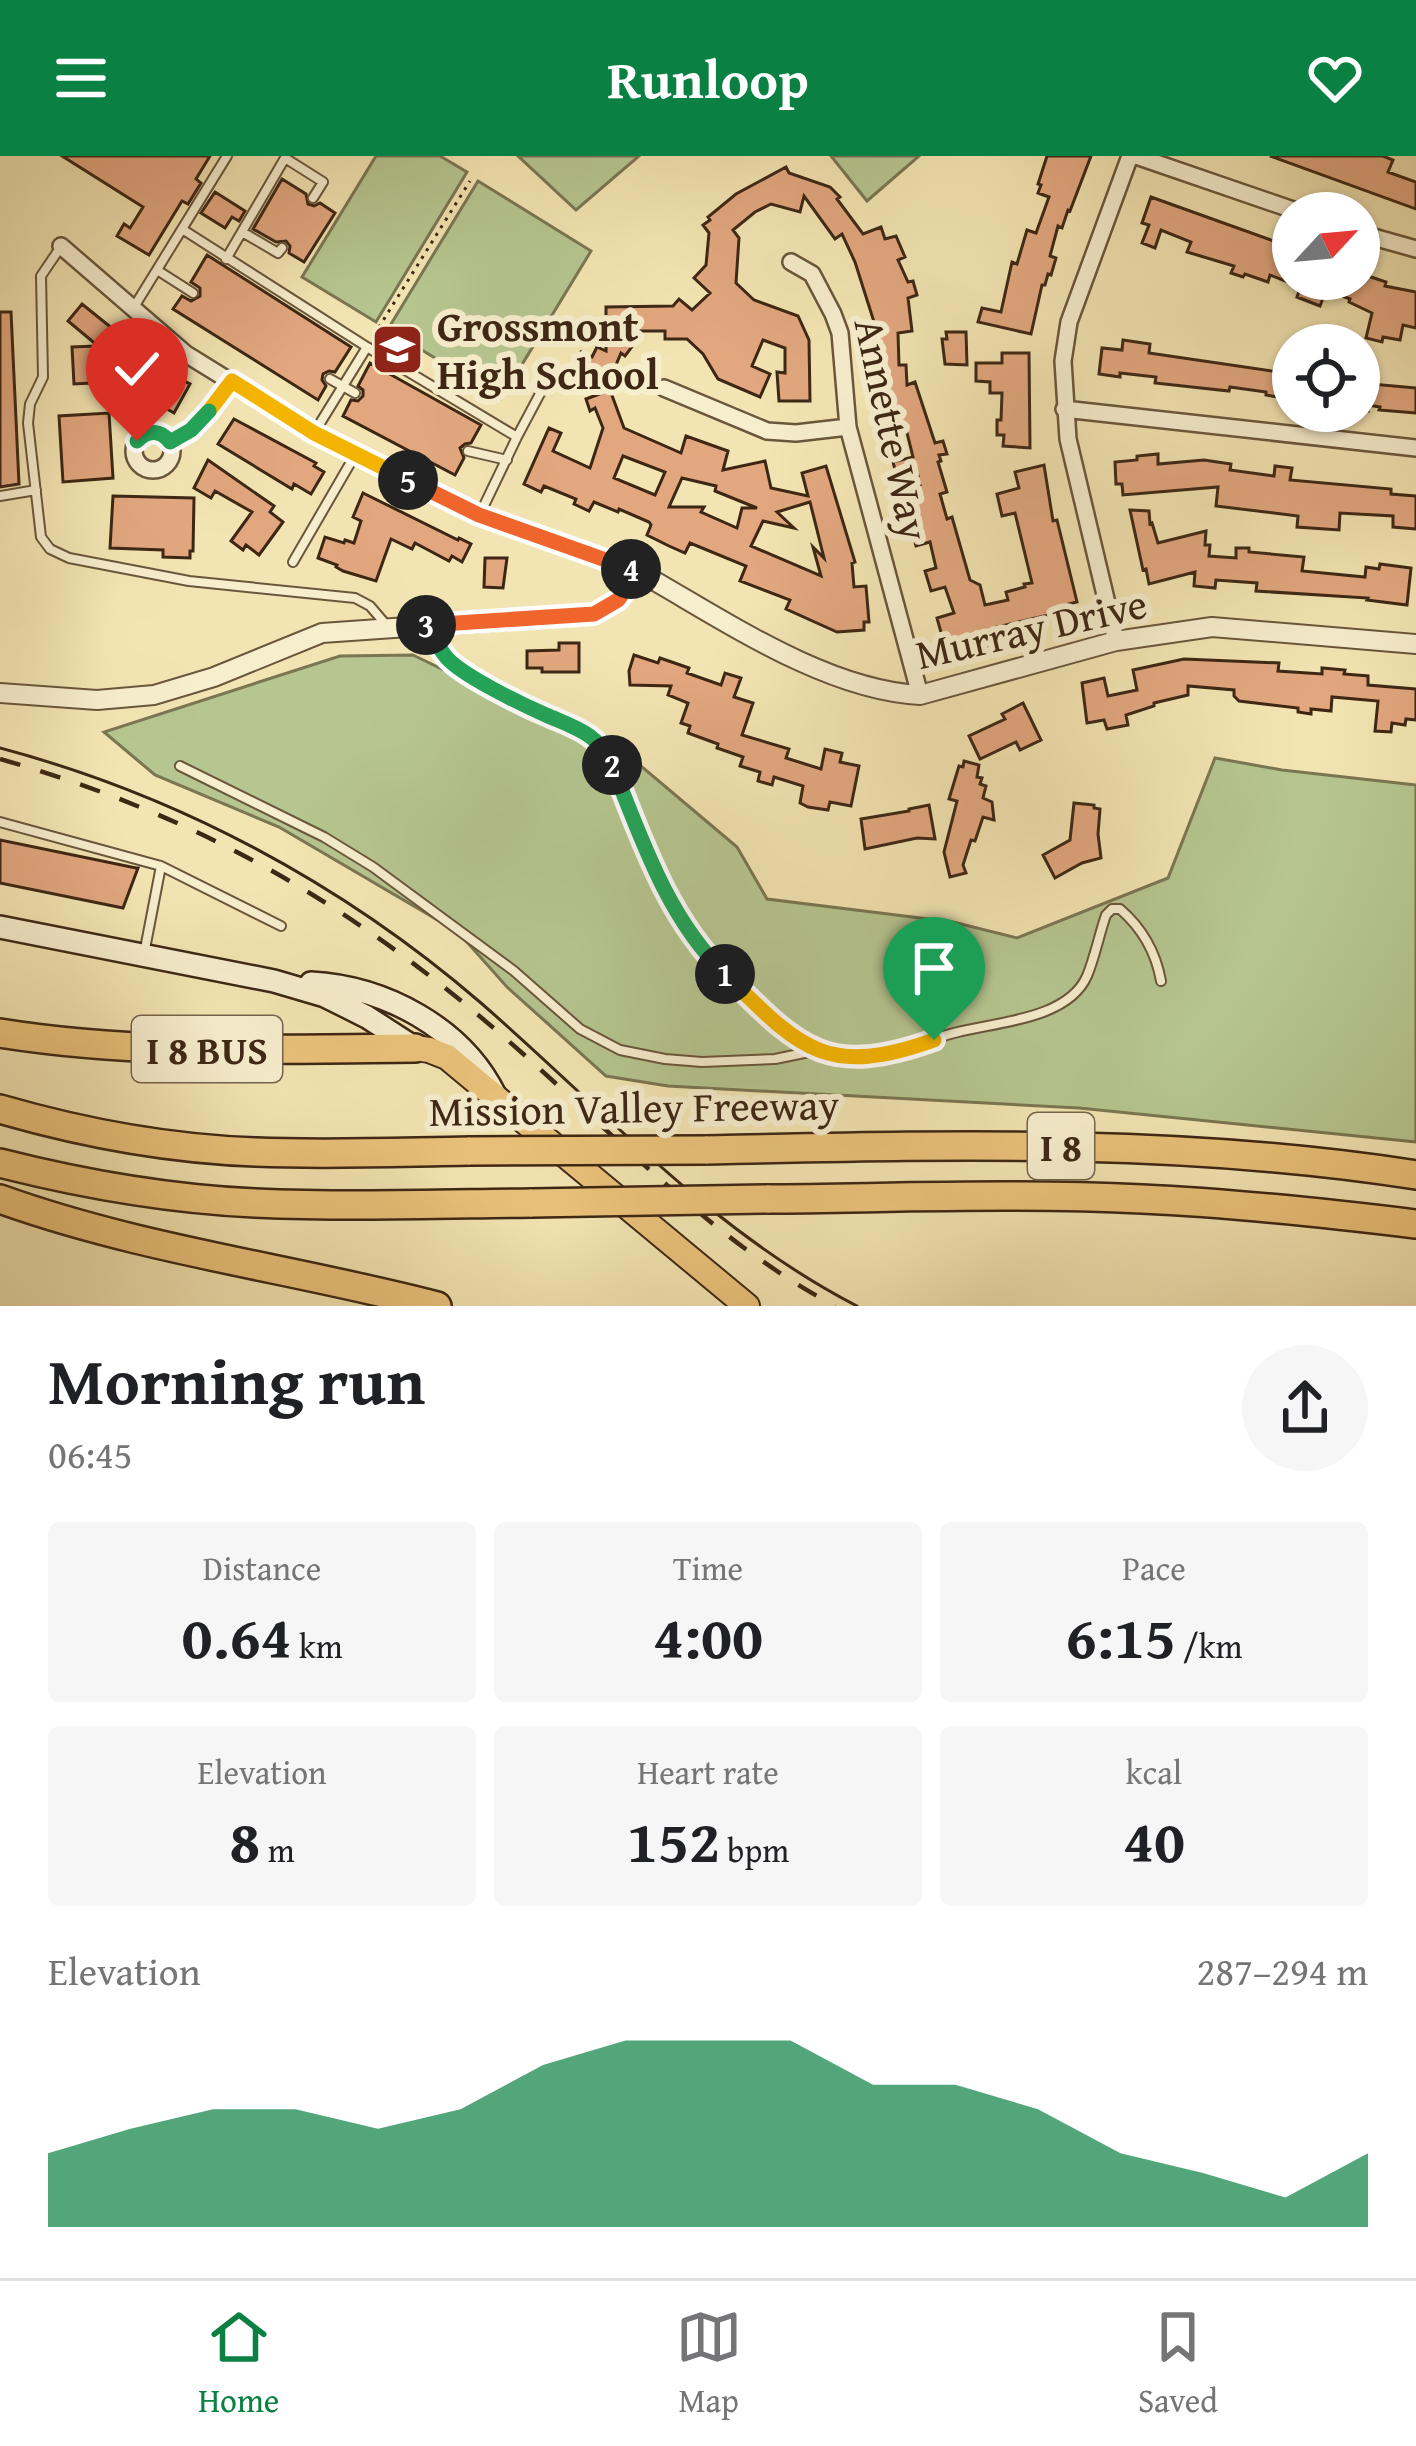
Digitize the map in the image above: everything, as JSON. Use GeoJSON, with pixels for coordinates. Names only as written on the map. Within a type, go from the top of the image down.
{"type":"FeatureCollection","features":[{"type":"Feature","properties":{"kind":"highway","name":"I 8 BUS"},"geometry":{"type":"LineString","coordinates":[[0,1033],[170,1049],[415,1048]]}},
{"type":"Feature","properties":{"kind":"highway","name":"Mission Valley Freeway"},"geometry":{"type":"LineString","coordinates":[[0,1109],[98,1133],[253,1152],[1118,1147],[1275,1158],[1416,1175]]}},
{"type":"Feature","properties":{"kind":"highway","name":"I 8"},"geometry":{"type":"LineString","coordinates":[[0,1162],[157,1194],[251,1203],[1140,1198],[1416,1224]]}},
{"type":"Feature","properties":{"kind":"highway"},"geometry":{"type":"LineString","coordinates":[[0,1199],[115,1235],[437,1306]]}},
{"type":"Feature","properties":{"kind":"highway"},"geometry":{"type":"LineString","coordinates":[[280,1272],[360,1306]]}},
{"type":"Feature","properties":{"kind":"main road"},"geometry":{"type":"LineString","coordinates":[[0,927],[274,981],[326,996],[415,1048]]}},
{"type":"Feature","properties":{"kind":"main road"},"geometry":{"type":"LineString","coordinates":[[274,981],[337,985],[406,1009],[460,1044],[497,1098]]}},
{"type":"Feature","properties":{"kind":"main road","name":"I 8 BUS"},"geometry":{"type":"LineString","coordinates":[[415,1048],[447,1058],[747,1306]]}},
{"type":"Feature","properties":{"kind":"street"},"geometry":{"type":"LineString","coordinates":[[1116,641],[1068,440],[1063,362],[1069,322],[1133,156],[1272,203]]}},
{"type":"Feature","properties":{"kind":"street"},"geometry":{"type":"LineString","coordinates":[[1380,238],[1416,249]]}},
{"type":"Feature","properties":{"kind":"street"},"geometry":{"type":"LineString","coordinates":[[0,693],[97,700],[154,695],[214,677],[322,633],[594,614],[618,600],[639,572],[479,515],[314,433],[186,354],[62,247]]}},
{"type":"Feature","properties":{"kind":"street","name":"Annette Way"},"geometry":{"type":"LineString","coordinates":[[791,262],[812,274],[840,333],[848,427],[920,695]]}},
{"type":"Feature","properties":{"kind":"street"},"geometry":{"type":"LineString","coordinates":[[170,442],[203,419],[232,381]]}},
{"type":"Feature","properties":{"kind":"street"},"geometry":{"type":"LineString","coordinates":[[664,388],[767,431],[848,427]]}},
{"type":"Feature","properties":{"kind":"street"},"geometry":{"type":"LineString","coordinates":[[1064,409],[1416,448]]}},
{"type":"Feature","properties":{"kind":"street","name":"Murray Drive"},"geometry":{"type":"LineString","coordinates":[[639,572],[802,663],[899,694],[920,695],[1116,641],[1212,627],[1416,644]]}},
{"type":"Feature","properties":{"kind":"lane"},"geometry":{"type":"LineString","coordinates":[[133,308],[227,156]]}},
{"type":"Feature","properties":{"kind":"lane"},"geometry":{"type":"LineString","coordinates":[[226,259],[285,157],[322,182],[313,198]]}},
{"type":"Feature","properties":{"kind":"lane"},"geometry":{"type":"LineString","coordinates":[[182,230],[517,437]]}},
{"type":"Feature","properties":{"kind":"lane"},"geometry":{"type":"LineString","coordinates":[[244,233],[278,254],[281,248]]}},
{"type":"Feature","properties":{"kind":"lane"},"geometry":{"type":"LineString","coordinates":[[62,247],[41,276],[44,377],[30,404],[28,422],[41,537],[50,549],[189,581],[355,598],[370,606],[388,627]]}},
{"type":"Feature","properties":{"kind":"lane"},"geometry":{"type":"LineString","coordinates":[[157,270],[193,293]]}},
{"type":"Feature","properties":{"kind":"lane"},"geometry":{"type":"LineString","coordinates":[[314,433],[367,347]]}},
{"type":"Feature","properties":{"kind":"lane"},"geometry":{"type":"LineString","coordinates":[[479,515],[552,370]]}},
{"type":"Feature","properties":{"kind":"lane"},"geometry":{"type":"LineString","coordinates":[[330,379],[355,393]]}},
{"type":"Feature","properties":{"kind":"lane"},"geometry":{"type":"LineString","coordinates":[[467,451],[507,460]]}},
{"type":"Feature","properties":{"kind":"lane"},"geometry":{"type":"LineString","coordinates":[[292,562],[356,454]]}},
{"type":"Feature","properties":{"kind":"lane"},"geometry":{"type":"LineString","coordinates":[[0,496],[36,490]]}},
{"type":"Feature","properties":{"kind":"lane"},"geometry":{"type":"LineString","coordinates":[[426,625],[448,660],[599,742],[659,880],[691,938],[764,1012],[815,1051],[848,1056],[911,1048],[1059,1006],[1086,977],[1112,909],[1120,909],[1139,928],[1161,981]]}},
{"type":"Feature","properties":{"kind":"lane"},"geometry":{"type":"LineString","coordinates":[[180,766],[324,837],[373,867],[514,971],[580,1029],[620,1050],[702,1062],[775,1059],[815,1051]]}},
{"type":"Feature","properties":{"kind":"lane"},"geometry":{"type":"LineString","coordinates":[[0,822],[161,866],[281,926]]}},
{"type":"Feature","properties":{"kind":"lane"},"geometry":{"type":"LineString","coordinates":[[144,956],[161,866]]}},
{"type":"Feature","properties":{"kind":"path"},"geometry":{"type":"LineString","coordinates":[[367,347],[470,181]]}},
{"type":"Feature","properties":{"kind":"green space"},"geometry":{"type":"Polygon","coordinates":[[[376,156],[440,156],[467,172],[376,322],[302,277],[376,156]]]}},
{"type":"Feature","properties":{"kind":"green space"},"geometry":{"type":"Polygon","coordinates":[[[518,156],[639,156],[576,210],[518,156]]]}},
{"type":"Feature","properties":{"kind":"green space"},"geometry":{"type":"Polygon","coordinates":[[[831,156],[919,156],[867,201],[831,156]]]}},
{"type":"Feature","properties":{"kind":"green space"},"geometry":{"type":"Polygon","coordinates":[[[478,181],[591,251],[501,399],[388,329],[478,181]]]}},
{"type":"Feature","properties":{"kind":"green space"},"geometry":{"type":"Polygon","coordinates":[[[413,655],[641,766],[737,847],[767,899],[953,922],[1017,938],[1168,878],[1215,758],[1416,785],[1416,1142],[1079,1108],[668,1086],[606,1076],[507,987],[458,932],[279,827],[155,775],[104,732],[340,656],[413,655]]]}},
{"type":"Feature","properties":{"kind":"building"},"geometry":{"type":"Polygon","coordinates":[[[62,156],[210,156],[196,179],[201,183],[188,204],[182,201],[149,255],[117,236],[124,224],[130,228],[143,207],[62,156]]]}},
{"type":"Feature","properties":{"kind":"building"},"geometry":{"type":"Polygon","coordinates":[[[1047,156],[1091,156],[1062,228],[1058,226],[1050,256],[1056,258],[1042,285],[1031,334],[978,322],[982,308],[1001,312],[1012,262],[1017,264],[1027,230],[1036,233],[1049,197],[1038,193],[1047,156]]]}},
{"type":"Feature","properties":{"kind":"building"},"geometry":{"type":"Polygon","coordinates":[[[1270,156],[1383,156],[1393,160],[1388,172],[1416,182],[1416,209],[1380,192],[1270,156]]]}},
{"type":"Feature","properties":{"kind":"building"},"geometry":{"type":"Polygon","coordinates":[[[786,167],[789,173],[830,187],[863,234],[881,227],[885,239],[896,236],[905,257],[898,260],[917,295],[908,298],[912,331],[898,333],[899,365],[906,365],[907,385],[915,382],[935,443],[943,441],[947,454],[939,455],[938,462],[947,492],[940,494],[947,519],[952,517],[970,580],[980,585],[985,605],[1008,600],[1006,592],[1032,583],[1015,513],[1002,516],[997,494],[1019,488],[1015,472],[1044,465],[1053,521],[1057,520],[1077,602],[1061,606],[1057,613],[993,628],[997,643],[976,649],[970,645],[955,649],[952,639],[942,636],[937,618],[954,613],[945,587],[931,591],[925,571],[936,568],[930,542],[916,546],[904,500],[922,495],[917,471],[897,477],[893,462],[913,457],[892,394],[875,395],[875,325],[842,234],[835,239],[804,196],[800,212],[771,204],[733,230],[739,238],[736,283],[754,300],[798,316],[809,340],[810,401],[779,401],[777,372],[785,373],[785,348],[763,340],[752,366],[770,374],[760,397],[718,379],[687,339],[665,339],[665,331],[634,331],[634,344],[625,356],[621,353],[605,391],[571,377],[581,352],[592,357],[597,347],[606,351],[606,307],[673,306],[679,299],[692,310],[710,293],[694,278],[706,265],[709,233],[703,225],[736,194],[786,167]]]}},
{"type":"Feature","properties":{"kind":"building"},"geometry":{"type":"Polygon","coordinates":[[[282,179],[306,194],[308,204],[320,203],[335,213],[304,262],[289,253],[286,241],[276,242],[253,229],[282,179]]]}},
{"type":"Feature","properties":{"kind":"building"},"geometry":{"type":"Polygon","coordinates":[[[215,192],[245,211],[239,221],[232,217],[225,228],[201,213],[215,192]]]}},
{"type":"Feature","properties":{"kind":"building"},"geometry":{"type":"Polygon","coordinates":[[[1151,197],[1272,240],[1272,276],[1268,282],[1231,273],[1234,266],[1187,252],[1191,242],[1161,230],[1155,248],[1142,243],[1149,225],[1142,223],[1151,197]]]}},
{"type":"Feature","properties":{"kind":"building"},"geometry":{"type":"Polygon","coordinates":[[[207,255],[351,347],[335,372],[323,374],[326,386],[318,400],[173,309],[182,296],[191,301],[200,296],[200,288],[191,282],[207,255]]]}},
{"type":"Feature","properties":{"kind":"building"},"geometry":{"type":"Polygon","coordinates":[[[1380,280],[1385,286],[1416,292],[1416,328],[1403,325],[1400,340],[1383,337],[1380,342],[1380,324],[1369,324],[1372,313],[1349,302],[1380,300],[1380,280]]]}},
{"type":"Feature","properties":{"kind":"building"},"geometry":{"type":"Polygon","coordinates":[[[82,304],[139,350],[134,356],[190,384],[174,413],[115,379],[111,384],[90,367],[91,383],[74,384],[72,347],[98,346],[68,321],[82,304]]]}},
{"type":"Feature","properties":{"kind":"building"},"geometry":{"type":"Polygon","coordinates":[[[0,312],[11,312],[19,484],[0,487],[0,312]]]}},
{"type":"Feature","properties":{"kind":"building"},"geometry":{"type":"Polygon","coordinates":[[[946,332],[966,332],[967,365],[945,364],[942,339],[947,339],[946,332]]]}},
{"type":"Feature","properties":{"kind":"building"},"geometry":{"type":"Polygon","coordinates":[[[1123,340],[1150,344],[1149,353],[1272,371],[1272,396],[1230,387],[1229,391],[1155,383],[1156,377],[1099,374],[1102,348],[1122,350],[1123,340]]]}},
{"type":"Feature","properties":{"kind":"building"},"geometry":{"type":"Polygon","coordinates":[[[1002,353],[1029,353],[1030,448],[1003,446],[1004,435],[997,435],[1002,393],[990,393],[990,382],[976,381],[976,363],[1002,363],[1002,353]]]}},
{"type":"Feature","properties":{"kind":"building"},"geometry":{"type":"Polygon","coordinates":[[[370,363],[481,425],[471,443],[460,448],[464,458],[455,475],[343,416],[351,400],[363,396],[358,386],[370,363]]]}},
{"type":"Feature","properties":{"kind":"building"},"geometry":{"type":"Polygon","coordinates":[[[1380,385],[1416,388],[1416,413],[1380,410],[1380,385]]]}},
{"type":"Feature","properties":{"kind":"building"},"geometry":{"type":"Polygon","coordinates":[[[610,390],[624,428],[681,453],[686,436],[728,451],[723,470],[765,461],[771,488],[808,496],[802,473],[826,466],[855,562],[854,587],[866,586],[869,622],[864,622],[864,630],[837,632],[786,609],[790,600],[740,581],[746,566],[690,543],[685,553],[669,546],[647,535],[649,522],[619,509],[594,502],[589,511],[574,504],[576,499],[544,486],[541,492],[524,484],[549,428],[561,433],[553,451],[590,468],[603,428],[586,399],[610,390]],[[623,456],[614,478],[655,495],[665,472],[623,456]],[[682,478],[669,507],[704,507],[701,512],[737,528],[742,508],[757,508],[715,491],[716,486],[682,478]],[[810,502],[777,512],[794,528],[763,521],[751,546],[821,576],[813,547],[824,558],[810,502]]]}},
{"type":"Feature","properties":{"kind":"building"},"geometry":{"type":"Polygon","coordinates":[[[109,413],[113,478],[63,482],[59,416],[109,413]]]}},
{"type":"Feature","properties":{"kind":"building"},"geometry":{"type":"Polygon","coordinates":[[[234,419],[316,463],[324,472],[311,494],[294,484],[292,489],[218,444],[234,419]]]}},
{"type":"Feature","properties":{"kind":"building"},"geometry":{"type":"Polygon","coordinates":[[[1158,454],[1158,464],[1204,460],[1231,464],[1230,470],[1274,476],[1275,466],[1292,468],[1290,480],[1391,489],[1391,494],[1416,496],[1416,529],[1393,527],[1393,516],[1340,513],[1339,530],[1297,527],[1298,516],[1216,506],[1218,487],[1123,495],[1122,484],[1116,484],[1115,462],[1158,454]]]}},
{"type":"Feature","properties":{"kind":"building"},"geometry":{"type":"Polygon","coordinates":[[[208,460],[274,506],[270,512],[283,522],[259,555],[231,541],[252,512],[215,491],[211,498],[194,488],[208,460]]]}},
{"type":"Feature","properties":{"kind":"building"},"geometry":{"type":"Polygon","coordinates":[[[363,493],[471,544],[462,562],[391,539],[376,581],[318,558],[325,537],[354,543],[361,521],[353,517],[363,493]]]}},
{"type":"Feature","properties":{"kind":"building"},"geometry":{"type":"Polygon","coordinates":[[[113,496],[194,498],[190,558],[163,557],[163,550],[110,548],[113,496]]]}},
{"type":"Feature","properties":{"kind":"building"},"geometry":{"type":"Polygon","coordinates":[[[1130,510],[1149,511],[1158,543],[1206,531],[1209,556],[1236,558],[1236,548],[1249,548],[1249,552],[1304,557],[1302,571],[1365,577],[1366,567],[1379,569],[1380,564],[1411,568],[1407,605],[1256,591],[1257,583],[1216,580],[1215,588],[1194,586],[1195,572],[1149,584],[1130,510]]]}},
{"type":"Feature","properties":{"kind":"building"},"geometry":{"type":"Polygon","coordinates":[[[485,558],[507,558],[503,588],[484,587],[485,558]]]}},
{"type":"Feature","properties":{"kind":"building"},"geometry":{"type":"Polygon","coordinates":[[[559,643],[579,643],[579,672],[527,668],[527,651],[559,650],[559,643]]]}},
{"type":"Feature","properties":{"kind":"building"},"geometry":{"type":"Polygon","coordinates":[[[634,655],[689,668],[687,673],[721,685],[725,673],[741,678],[734,697],[753,703],[742,735],[789,749],[786,758],[821,769],[825,749],[842,753],[840,762],[859,766],[851,806],[830,802],[828,810],[808,807],[800,803],[803,786],[774,777],[772,785],[758,781],[760,772],[740,766],[743,757],[688,733],[690,726],[681,723],[688,703],[668,695],[671,686],[630,685],[634,655]]]}},
{"type":"Feature","properties":{"kind":"building"},"geometry":{"type":"Polygon","coordinates":[[[1184,659],[1279,663],[1278,671],[1322,674],[1322,668],[1368,676],[1368,685],[1416,689],[1416,720],[1392,723],[1391,732],[1375,731],[1378,701],[1332,697],[1331,711],[1311,709],[1311,714],[1239,701],[1234,690],[1188,686],[1188,695],[1126,715],[1128,725],[1107,729],[1104,720],[1087,723],[1082,683],[1104,678],[1108,696],[1137,690],[1133,670],[1184,659]]]}},
{"type":"Feature","properties":{"kind":"building"},"geometry":{"type":"Polygon","coordinates":[[[1023,703],[1041,740],[1020,750],[1016,742],[980,759],[969,736],[1005,719],[1002,714],[1023,703]]]}},
{"type":"Feature","properties":{"kind":"building"},"geometry":{"type":"Polygon","coordinates":[[[964,761],[979,765],[977,777],[986,786],[983,798],[992,802],[994,820],[983,817],[963,865],[966,873],[950,877],[944,852],[957,801],[949,799],[964,761]]]}},
{"type":"Feature","properties":{"kind":"building"},"geometry":{"type":"Polygon","coordinates":[[[1074,803],[1100,809],[1101,858],[1055,878],[1043,855],[1070,840],[1074,803]]]}},
{"type":"Feature","properties":{"kind":"building"},"geometry":{"type":"Polygon","coordinates":[[[929,805],[935,839],[865,849],[861,819],[929,805]]]}},
{"type":"Feature","properties":{"kind":"building"},"geometry":{"type":"Polygon","coordinates":[[[0,840],[138,868],[123,908],[0,883],[0,840]]]}},
{"type":"Feature","properties":{"kind":"tram line"},"geometry":{"type":"LineString","coordinates":[[0,748],[130,791],[193,818],[255,848],[372,919],[481,1003],[706,1205],[804,1276],[857,1306]]}},
{"type":"Feature","properties":{"kind":"railway"},"geometry":{"type":"LineString","coordinates":[[0,759],[140,807],[205,836],[329,905],[504,1037],[703,1216],[789,1279],[835,1306]]}},
{"type":"Feature","properties":{"kind":"place","name":"Grossmont High School"},"geometry":{"type":"Point","coordinates":[398,349]}},
{"type":"Feature","properties":{"kind":"route"},"geometry":{"type":"LineString","coordinates":[[137,441],[154,432],[170,442],[191,430],[232,381],[314,433],[479,515],[639,572],[618,600],[594,614],[426,625],[448,660],[599,742],[675,914],[713,963],[784,1031],[826,1055],[873,1054],[934,1040]]}}]}
